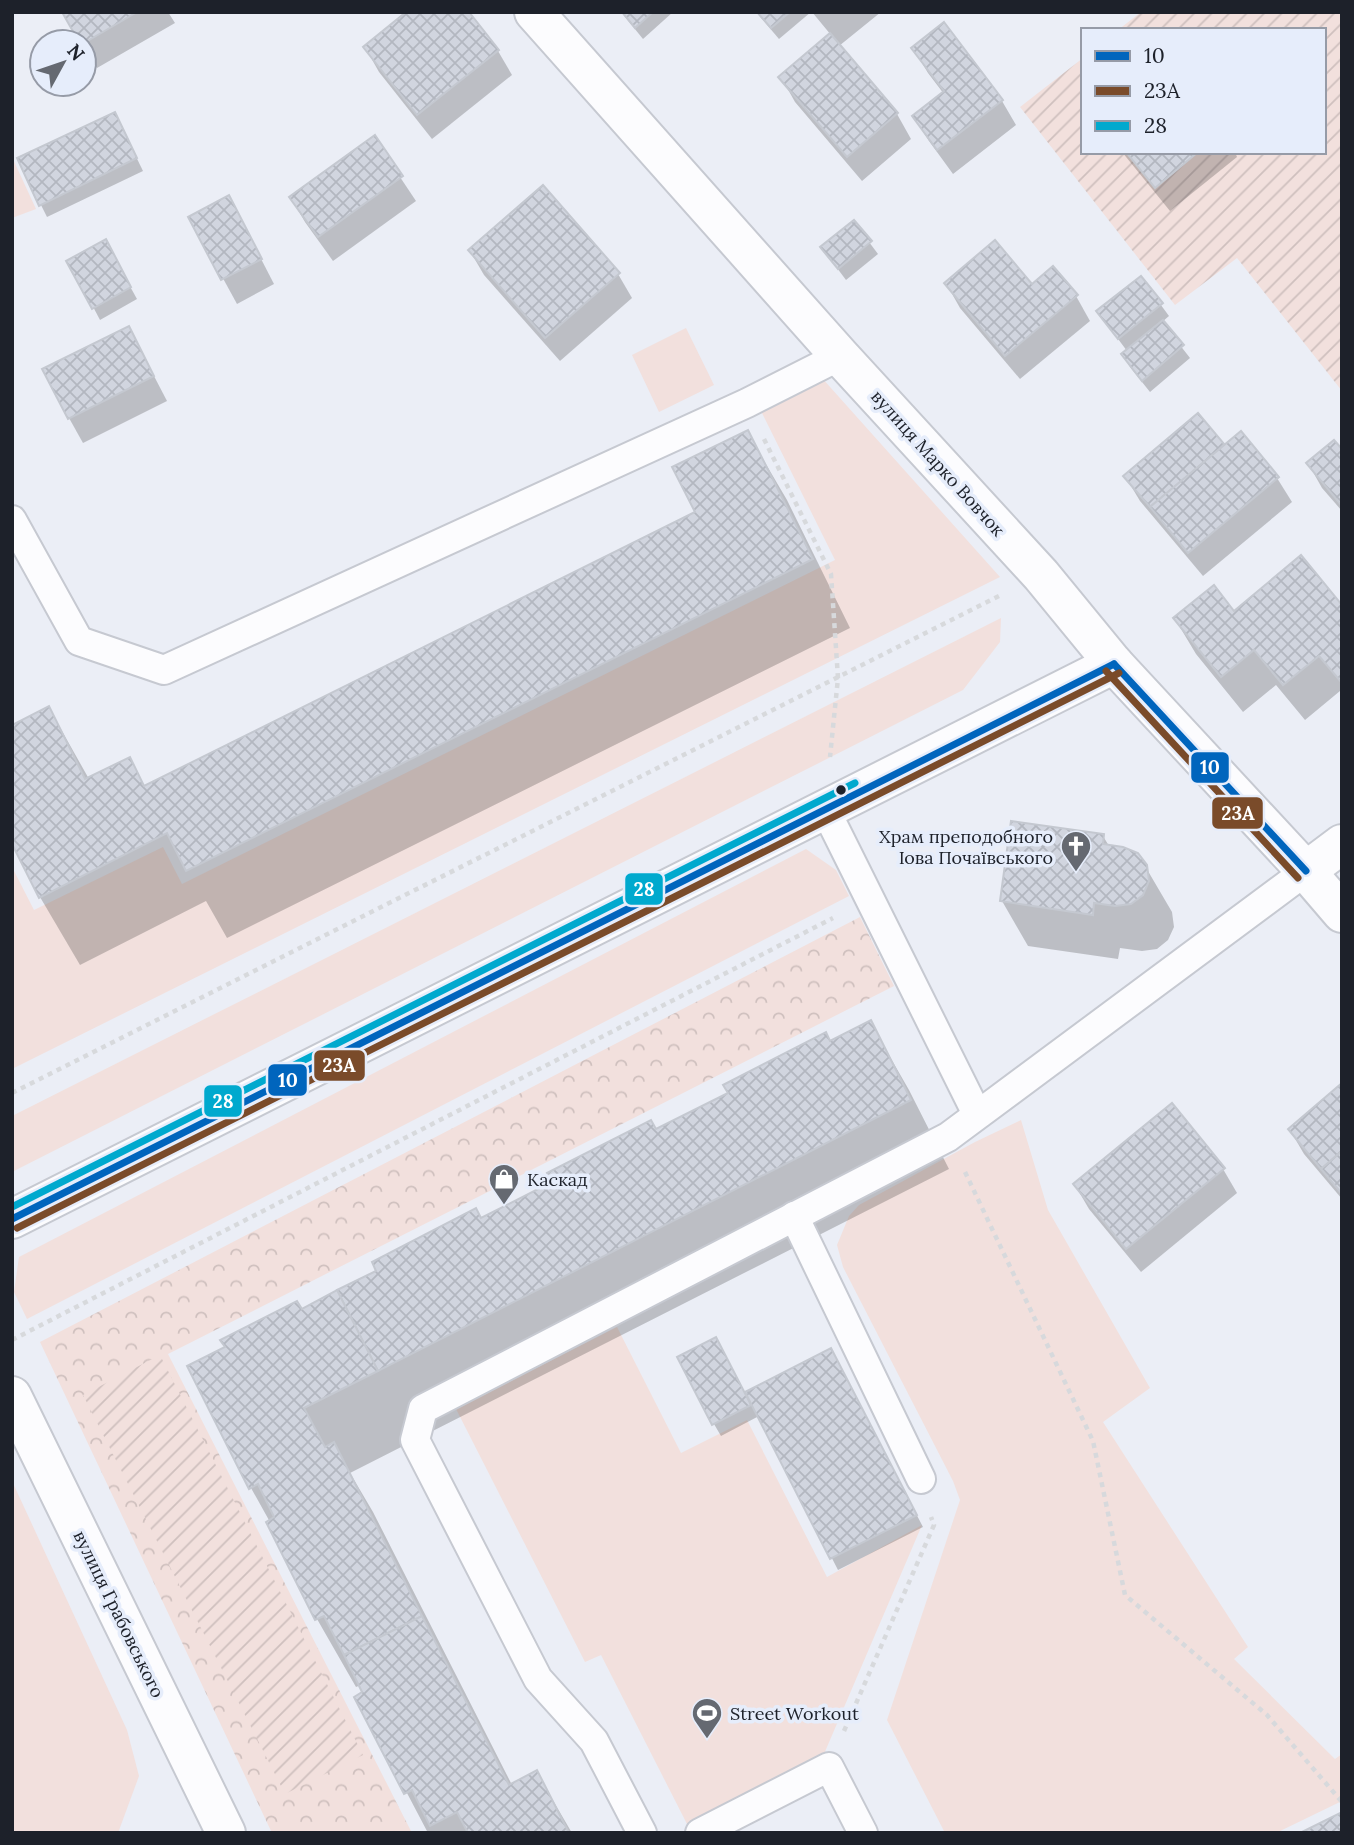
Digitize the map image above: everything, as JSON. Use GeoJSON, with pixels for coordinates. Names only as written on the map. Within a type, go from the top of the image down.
{"type":"FeatureCollection","features":[{"type":"Feature","properties":{"kind":"street","name":"вулиця Марко Вовчок"},"geometry":{"type":"LineString","coordinates":[[534,12],[840,356],[1041,575],[1114,664],[1342,913]]}},
{"type":"Feature","properties":{"kind":"street"},"geometry":{"type":"LineString","coordinates":[[12,1219],[1114,664]]}},
{"type":"Feature","properties":{"kind":"street"},"geometry":{"type":"LineString","coordinates":[[1306,871],[1342,844]]}},
{"type":"Feature","properties":{"kind":"street","name":"вулиця Грабовського"},"geometry":{"type":"LineString","coordinates":[[12,1396],[224,1832]]}},
{"type":"Feature","properties":{"kind":"lane"},"geometry":{"type":"LineString","coordinates":[[12,520],[79,641],[164,670],[747,403],[840,356]]}},
{"type":"Feature","properties":{"kind":"lane"},"geometry":{"type":"LineString","coordinates":[[825,809],[977,1114]]}},
{"type":"Feature","properties":{"kind":"lane"},"geometry":{"type":"LineString","coordinates":[[642,1833],[594,1741],[538,1679],[415,1440],[423,1409],[948,1137],[1306,871]]}},
{"type":"Feature","properties":{"kind":"lane"},"geometry":{"type":"LineString","coordinates":[[794,1216],[921,1479]]}},
{"type":"Feature","properties":{"kind":"lane"},"geometry":{"type":"LineString","coordinates":[[700,1833],[829,1767],[863,1833]]}},
{"type":"Feature","properties":{"kind":"path"},"geometry":{"type":"LineString","coordinates":[[747,403],[831,574],[838,678],[825,809]]}},
{"type":"Feature","properties":{"kind":"path"},"geometry":{"type":"LineString","coordinates":[[12,1093],[1041,575]]}},
{"type":"Feature","properties":{"kind":"path"},"geometry":{"type":"LineString","coordinates":[[12,1340],[870,899]]}},
{"type":"Feature","properties":{"kind":"path"},"geometry":{"type":"LineString","coordinates":[[948,1137],[1093,1441],[1125,1595],[1267,1715],[1342,1802]]}},
{"type":"Feature","properties":{"kind":"path"},"geometry":{"type":"LineString","coordinates":[[829,1767],[934,1525],[921,1479]]}},
{"type":"Feature","properties":{"kind":"green space"},"geometry":{"type":"Polygon","coordinates":[[[1141,12],[1342,12],[1342,391],[1237,258],[1175,305],[1020,107],[1081,60],[1081,154],[1326,154],[1326,28],[1121,28],[1141,12]]]}},
{"type":"Feature","properties":{"kind":"green space"},"geometry":{"type":"Polygon","coordinates":[[[12,157],[36,209],[12,218],[12,157]]]}},
{"type":"Feature","properties":{"kind":"green space"},"geometry":{"type":"Polygon","coordinates":[[[686,328],[714,385],[659,412],[632,355],[686,328]]]}},
{"type":"Feature","properties":{"kind":"green space"},"geometry":{"type":"Polygon","coordinates":[[[822,378],[1000,577],[12,1069],[12,867],[34,910],[163,847],[182,884],[835,560],[761,411],[822,378]]]}},
{"type":"Feature","properties":{"kind":"green space"},"geometry":{"type":"Polygon","coordinates":[[[1001,618],[1000,642],[963,690],[12,1172],[12,1116],[1001,618]]]}},
{"type":"Feature","properties":{"kind":"green space"},"geometry":{"type":"Polygon","coordinates":[[[806,849],[836,870],[849,896],[27,1319],[14,1292],[19,1257],[806,849]]]}},
{"type":"Feature","properties":{"kind":"green space"},"geometry":{"type":"Polygon","coordinates":[[[860,917],[894,986],[168,1354],[412,1833],[272,1833],[40,1342],[860,917]]]}},
{"type":"Feature","properties":{"kind":"green space"},"geometry":{"type":"Polygon","coordinates":[[[1021,1120],[1048,1210],[1150,1388],[1103,1422],[1248,1647],[1234,1659],[1335,1759],[1342,1754],[1342,1801],[1276,1833],[945,1833],[887,1720],[960,1500],[953,1481],[843,1267],[837,1245],[849,1216],[859,1205],[1021,1120]]]}},
{"type":"Feature","properties":{"kind":"green space"},"geometry":{"type":"Polygon","coordinates":[[[617,1327],[681,1453],[747,1420],[827,1577],[922,1525],[824,1754],[687,1824],[601,1655],[585,1662],[456,1409],[617,1327]]]}},
{"type":"Feature","properties":{"kind":"green space"},"geometry":{"type":"Polygon","coordinates":[[[160,1355],[363,1755],[285,1794],[83,1395],[160,1355]]]}},
{"type":"Feature","properties":{"kind":"green space"},"geometry":{"type":"Polygon","coordinates":[[[12,1481],[127,1730],[139,1776],[118,1833],[12,1833],[12,1481]]]}},
{"type":"Feature","properties":{"kind":"building"},"geometry":{"type":"Polygon","coordinates":[[[62,12],[137,12],[98,35],[98,28],[71,28],[62,12]]]}},
{"type":"Feature","properties":{"kind":"building"},"geometry":{"type":"Polygon","coordinates":[[[406,12],[469,12],[499,50],[417,115],[363,47],[406,12]]]}},
{"type":"Feature","properties":{"kind":"building"},"geometry":{"type":"Polygon","coordinates":[[[622,12],[653,12],[635,28],[622,12]]]}},
{"type":"Feature","properties":{"kind":"building"},"geometry":{"type":"Polygon","coordinates":[[[757,12],[790,12],[771,28],[757,12]]]}},
{"type":"Feature","properties":{"kind":"building"},"geometry":{"type":"Polygon","coordinates":[[[944,22],[1003,100],[937,150],[912,116],[944,91],[911,48],[944,22]]]}},
{"type":"Feature","properties":{"kind":"building"},"geometry":{"type":"Polygon","coordinates":[[[830,33],[898,113],[847,157],[778,77],[830,33]]]}},
{"type":"Feature","properties":{"kind":"building"},"geometry":{"type":"Polygon","coordinates":[[[115,112],[137,158],[39,206],[17,158],[115,112]]]}},
{"type":"Feature","properties":{"kind":"building"},"geometry":{"type":"Polygon","coordinates":[[[375,135],[403,176],[318,237],[289,197],[375,135]]]}},
{"type":"Feature","properties":{"kind":"building"},"geometry":{"type":"Polygon","coordinates":[[[1128,154],[1196,154],[1155,188],[1128,154]]]}},
{"type":"Feature","properties":{"kind":"building"},"geometry":{"type":"Polygon","coordinates":[[[543,185],[620,273],[545,338],[468,250],[543,185]]]}},
{"type":"Feature","properties":{"kind":"building"},"geometry":{"type":"Polygon","coordinates":[[[229,195],[262,259],[221,280],[188,217],[229,195]]]}},
{"type":"Feature","properties":{"kind":"building"},"geometry":{"type":"Polygon","coordinates":[[[854,220],[872,241],[838,269],[820,247],[854,220]]]}},
{"type":"Feature","properties":{"kind":"building"},"geometry":{"type":"Polygon","coordinates":[[[106,239],[131,287],[92,309],[66,261],[106,239]]]}},
{"type":"Feature","properties":{"kind":"building"},"geometry":{"type":"Polygon","coordinates":[[[995,240],[1032,284],[1053,266],[1078,295],[1005,356],[944,283],[995,240]]]}},
{"type":"Feature","properties":{"kind":"building"},"geometry":{"type":"Polygon","coordinates":[[[1141,276],[1163,303],[1118,339],[1096,311],[1141,276]]]}},
{"type":"Feature","properties":{"kind":"building"},"geometry":{"type":"Polygon","coordinates":[[[1163,320],[1184,345],[1142,381],[1121,354],[1163,320]]]}},
{"type":"Feature","properties":{"kind":"building"},"geometry":{"type":"Polygon","coordinates":[[[129,326],[154,376],[68,419],[42,369],[129,326]]]}},
{"type":"Feature","properties":{"kind":"building"},"geometry":{"type":"Polygon","coordinates":[[[1198,413],[1225,445],[1150,507],[1123,476],[1198,413]]]}},
{"type":"Feature","properties":{"kind":"building"},"geometry":{"type":"Polygon","coordinates":[[[748,430],[813,559],[186,871],[167,833],[39,898],[12,844],[12,725],[49,706],[85,779],[130,757],[144,786],[695,512],[672,467],[748,430]]]}},
{"type":"Feature","properties":{"kind":"building"},"geometry":{"type":"Polygon","coordinates":[[[1241,431],[1279,477],[1188,553],[1150,507],[1241,431]]]}},
{"type":"Feature","properties":{"kind":"building"},"geometry":{"type":"Polygon","coordinates":[[[1334,440],[1342,449],[1342,506],[1306,463],[1334,440]]]}},
{"type":"Feature","properties":{"kind":"building"},"geometry":{"type":"Polygon","coordinates":[[[1301,555],[1342,605],[1342,683],[1319,656],[1283,685],[1254,650],[1221,677],[1173,618],[1214,585],[1234,611],[1301,555]]]}},
{"type":"Feature","properties":{"kind":"building","name":"Храм преподобного Іова Почаївського"},"geometry":{"type":"Polygon","coordinates":[[[1011,821],[1104,834],[1103,844],[1138,853],[1147,865],[1149,881],[1143,895],[1131,904],[1115,906],[1094,903],[1093,915],[1000,901],[1011,821]]]}},
{"type":"Feature","properties":{"kind":"building"},"geometry":{"type":"Polygon","coordinates":[[[871,1020],[911,1100],[378,1371],[337,1290],[376,1271],[372,1262],[476,1208],[481,1218],[552,1182],[547,1173],[651,1120],[656,1129],[728,1093],[723,1085],[826,1032],[830,1041],[871,1020]]]}},
{"type":"Feature","properties":{"kind":"building"},"geometry":{"type":"Polygon","coordinates":[[[1342,1083],[1342,1151],[1321,1169],[1288,1129],[1342,1083]]]}},
{"type":"Feature","properties":{"kind":"building"},"geometry":{"type":"Polygon","coordinates":[[[1172,1103],[1225,1168],[1126,1249],[1073,1184],[1172,1103]]]}},
{"type":"Feature","properties":{"kind":"building"},"geometry":{"type":"Polygon","coordinates":[[[1342,1151],[1342,1194],[1321,1169],[1342,1151]]]}},
{"type":"Feature","properties":{"kind":"building"},"geometry":{"type":"Polygon","coordinates":[[[337,1290],[378,1371],[304,1408],[325,1447],[334,1442],[422,1616],[344,1655],[324,1616],[315,1620],[266,1522],[274,1517],[258,1484],[249,1489],[187,1366],[225,1347],[220,1340],[297,1301],[302,1309],[337,1290]]]}},
{"type":"Feature","properties":{"kind":"building"},"geometry":{"type":"Polygon","coordinates":[[[716,1337],[751,1405],[712,1425],[677,1357],[716,1337]]]}},
{"type":"Feature","properties":{"kind":"building"},"geometry":{"type":"Polygon","coordinates":[[[831,1348],[917,1515],[830,1559],[745,1392],[831,1348]]]}},
{"type":"Feature","properties":{"kind":"building"},"geometry":{"type":"Polygon","coordinates":[[[422,1616],[509,1785],[537,1770],[569,1833],[468,1833],[457,1812],[430,1826],[412,1790],[404,1794],[354,1697],[362,1692],[344,1655],[422,1616]]]}},
{"type":"Feature","properties":{"kind":"building"},"geometry":{"type":"Polygon","coordinates":[[[1342,1812],[1342,1833],[1300,1833],[1342,1812]]]}},
{"type":"Feature","properties":{"kind":"transit line","name":"10"},"geometry":{"type":"LineString","coordinates":[[1114,664],[1306,871]]}},
{"type":"Feature","properties":{"kind":"transit line","name":"10"},"geometry":{"type":"LineString","coordinates":[[12,1219],[1114,664]]}},
{"type":"Feature","properties":{"kind":"transit line","name":"23А"},"geometry":{"type":"LineString","coordinates":[[1106,671],[1298,878]]}},
{"type":"Feature","properties":{"kind":"transit line","name":"23А"},"geometry":{"type":"LineString","coordinates":[[17,1228],[1119,673]]}},
{"type":"Feature","properties":{"kind":"transit line","name":"28"},"geometry":{"type":"LineString","coordinates":[[12,1207],[855,783]]}},
{"type":"Feature","properties":{"kind":"place","name":"Храм преподобного Іова Почаївського"},"geometry":{"type":"Point","coordinates":[1076,873]}},
{"type":"Feature","properties":{"kind":"place","name":"Каскад"},"geometry":{"type":"Point","coordinates":[504,1206]}},
{"type":"Feature","properties":{"kind":"place","name":"Street Workout"},"geometry":{"type":"Point","coordinates":[707,1740]}}]}
